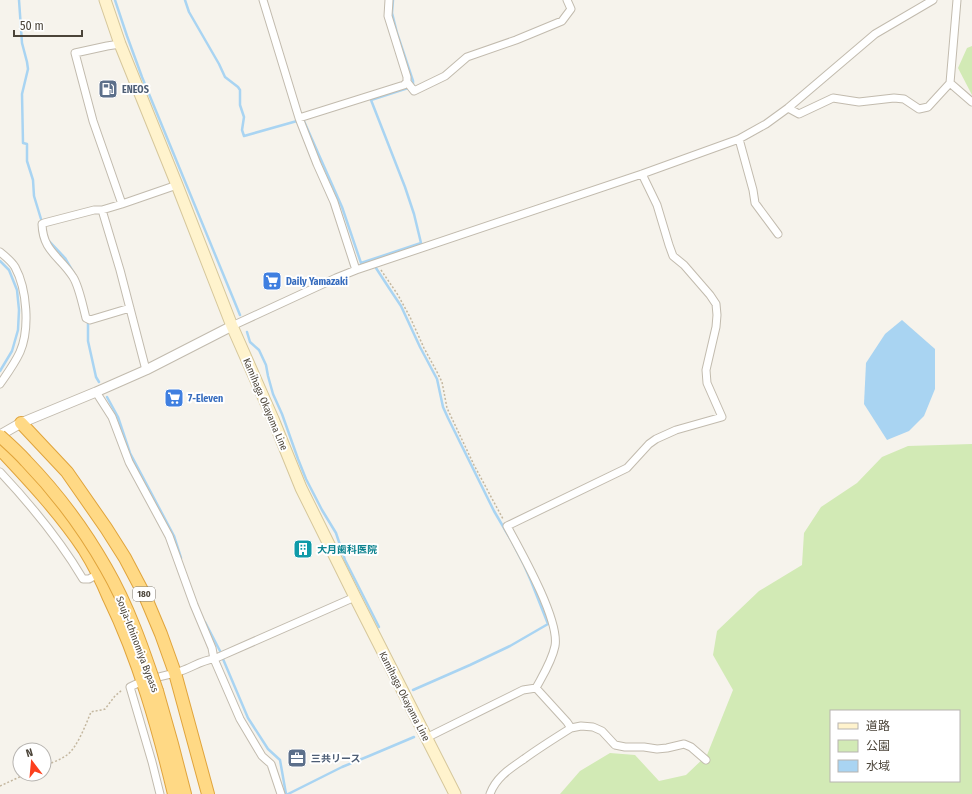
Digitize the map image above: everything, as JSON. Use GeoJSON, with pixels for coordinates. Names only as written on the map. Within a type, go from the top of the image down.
{"type":"FeatureCollection","features":[{"type":"Feature","properties":{"kind":"highway","name":"180"},"geometry":{"type":"LineString","coordinates":[[21,423],[67,472],[125,558],[145,596],[175,673],[208,794]]}},
{"type":"Feature","properties":{"kind":"highway","name":"Souja-Ichinomiya Bypass"},"geometry":{"type":"LineString","coordinates":[[0,436],[26,461],[62,502],[106,568],[128,611],[157,691],[185,794]]}},
{"type":"Feature","properties":{"kind":"highway"},"geometry":{"type":"LineString","coordinates":[[0,449],[36,488],[63,521],[84,550],[98,574],[131,648],[166,758],[174,794]]}},
{"type":"Feature","properties":{"kind":"main road","name":"Kamihaga Okayama Line"},"geometry":{"type":"LineString","coordinates":[[105,0],[120,44],[232,326],[273,419],[301,488],[455,794]]}},
{"type":"Feature","properties":{"kind":"street"},"geometry":{"type":"LineString","coordinates":[[263,0],[299,118],[334,202],[356,270]]}},
{"type":"Feature","properties":{"kind":"street"},"geometry":{"type":"LineString","coordinates":[[389,0],[388,16],[409,85],[414,91],[445,76],[467,57],[516,40],[562,21],[571,9],[567,0]]}},
{"type":"Feature","properties":{"kind":"street"},"geometry":{"type":"LineString","coordinates":[[0,436],[21,423],[146,370],[232,326],[336,278],[642,174],[739,139],[766,124],[788,108],[875,34],[933,0]]}},
{"type":"Feature","properties":{"kind":"street"},"geometry":{"type":"LineString","coordinates":[[788,108],[799,114],[833,98],[859,102],[894,98],[904,99],[919,109],[928,107],[950,83],[957,0]]}},
{"type":"Feature","properties":{"kind":"street"},"geometry":{"type":"LineString","coordinates":[[120,44],[75,53],[93,120],[122,204]]}},
{"type":"Feature","properties":{"kind":"street"},"geometry":{"type":"LineString","coordinates":[[950,83],[972,102]]}},
{"type":"Feature","properties":{"kind":"street"},"geometry":{"type":"LineString","coordinates":[[299,118],[404,85],[409,85]]}},
{"type":"Feature","properties":{"kind":"street"},"geometry":{"type":"LineString","coordinates":[[739,139],[753,190],[755,203],[778,234]]}},
{"type":"Feature","properties":{"kind":"street"},"geometry":{"type":"LineString","coordinates":[[536,688],[552,657],[556,644],[549,613],[535,580],[507,526],[627,468],[649,444],[656,439],[676,430],[722,417],[707,383],[706,370],[716,327],[716,304],[710,295],[673,256],[657,205],[642,174]]}},
{"type":"Feature","properties":{"kind":"street"},"geometry":{"type":"LineString","coordinates":[[130,308],[88,319],[74,278],[46,244],[42,231],[43,224],[94,210],[102,210],[177,185]]}},
{"type":"Feature","properties":{"kind":"street"},"geometry":{"type":"LineString","coordinates":[[102,210],[120,270],[146,370]]}},
{"type":"Feature","properties":{"kind":"street"},"geometry":{"type":"LineString","coordinates":[[0,252],[15,266],[23,286],[26,304],[26,330],[20,352],[0,384]]}},
{"type":"Feature","properties":{"kind":"street"},"geometry":{"type":"LineString","coordinates":[[96,392],[112,417],[129,462],[169,536],[194,605],[212,648],[214,659],[240,719],[262,756],[271,764],[281,794]]}},
{"type":"Feature","properties":{"kind":"street"},"geometry":{"type":"LineString","coordinates":[[0,472],[22,496],[70,556],[83,579],[89,579],[98,574]]}},
{"type":"Feature","properties":{"kind":"street"},"geometry":{"type":"LineString","coordinates":[[160,794],[130,687],[142,681],[182,671],[207,660],[214,659],[355,597]]}},
{"type":"Feature","properties":{"kind":"street"},"geometry":{"type":"LineString","coordinates":[[536,688],[571,728]]}},
{"type":"Feature","properties":{"kind":"street"},"geometry":{"type":"LineString","coordinates":[[426,738],[523,690],[536,688]]}},
{"type":"Feature","properties":{"kind":"street"},"geometry":{"type":"LineString","coordinates":[[490,794],[495,784],[507,770],[571,728],[581,726],[593,727],[602,730],[615,745],[625,747],[657,749],[684,744],[691,747],[706,760]]}},
{"type":"Feature","properties":{"kind":"path"},"geometry":{"type":"LineString","coordinates":[[377,264],[410,317],[442,382],[450,416],[474,465],[507,526]]}},
{"type":"Feature","properties":{"kind":"path"},"geometry":{"type":"LineString","coordinates":[[52,762],[68,755],[72,751],[91,712],[105,709],[115,696],[123,689],[130,687]]}},
{"type":"Feature","properties":{"kind":"path"},"geometry":{"type":"LineString","coordinates":[[0,786],[12,780]]}},
{"type":"Feature","properties":{"kind":"green space"},"geometry":{"type":"Polygon","coordinates":[[[972,46],[972,95],[958,68],[967,48],[972,46]]]}},
{"type":"Feature","properties":{"kind":"green space"},"geometry":{"type":"Polygon","coordinates":[[[972,444],[972,794],[560,794],[580,771],[610,753],[635,755],[659,781],[686,775],[707,755],[733,690],[713,655],[717,631],[759,591],[802,565],[804,533],[821,507],[857,483],[882,457],[908,446],[972,444]]]}},
{"type":"Feature","properties":{"kind":"water"},"geometry":{"type":"Polygon","coordinates":[[[902,320],[935,349],[935,389],[924,416],[909,431],[887,440],[864,404],[866,363],[885,334],[902,320]]]}},
{"type":"Feature","properties":{"kind":"waterway"},"geometry":{"type":"LineString","coordinates":[[19,0],[22,43],[28,69],[22,94],[23,143],[27,144],[27,161],[33,180],[34,196],[43,223]]}},
{"type":"Feature","properties":{"kind":"waterway"},"geometry":{"type":"LineString","coordinates":[[115,0],[142,77],[240,315]]}},
{"type":"Feature","properties":{"kind":"waterway"},"geometry":{"type":"LineString","coordinates":[[185,0],[189,12],[225,77],[240,90],[240,105],[244,117],[242,130],[244,136],[297,121]]}},
{"type":"Feature","properties":{"kind":"waterway"},"geometry":{"type":"LineString","coordinates":[[373,260],[421,243],[414,214],[405,187],[371,100],[413,85],[392,13],[393,0]]}},
{"type":"Feature","properties":{"kind":"waterway"},"geometry":{"type":"LineString","coordinates":[[303,119],[342,207],[361,263],[373,259]]}},
{"type":"Feature","properties":{"kind":"waterway"},"geometry":{"type":"LineString","coordinates":[[49,241],[65,258],[76,277]]}},
{"type":"Feature","properties":{"kind":"waterway"},"geometry":{"type":"LineString","coordinates":[[0,261],[9,270],[17,290],[19,310],[18,330],[12,351],[0,371]]}},
{"type":"Feature","properties":{"kind":"waterway"},"geometry":{"type":"LineString","coordinates":[[376,268],[401,306],[437,379],[443,407],[494,511],[524,565],[548,624],[510,646],[413,690]]}},
{"type":"Feature","properties":{"kind":"waterway"},"geometry":{"type":"LineString","coordinates":[[88,320],[88,341],[96,377],[99,382]]}},
{"type":"Feature","properties":{"kind":"waterway"},"geometry":{"type":"LineString","coordinates":[[247,332],[250,342],[259,350],[266,365],[273,394],[306,479],[336,533],[345,560],[379,627]]}},
{"type":"Feature","properties":{"kind":"waterway"},"geometry":{"type":"LineString","coordinates":[[107,397],[118,417],[130,453],[174,536],[181,558]]}},
{"type":"Feature","properties":{"kind":"waterway"},"geometry":{"type":"LineString","coordinates":[[205,622],[220,651]]}},
{"type":"Feature","properties":{"kind":"waterway"},"geometry":{"type":"LineString","coordinates":[[223,659],[248,718],[268,749],[280,760],[286,794]]}},
{"type":"Feature","properties":{"kind":"waterway"},"geometry":{"type":"LineString","coordinates":[[288,794],[342,767],[414,737]]}},
{"type":"Feature","properties":{"kind":"place","name":"ENEOS"},"geometry":{"type":"Point","coordinates":[108,89]}},
{"type":"Feature","properties":{"kind":"place","name":"Daily Yamazaki"},"geometry":{"type":"Point","coordinates":[272,281]}},
{"type":"Feature","properties":{"kind":"place","name":"7-Eleven"},"geometry":{"type":"Point","coordinates":[174,398]}},
{"type":"Feature","properties":{"kind":"place","name":"大月歯科医院"},"geometry":{"type":"Point","coordinates":[303,549]}},
{"type":"Feature","properties":{"kind":"place","name":"三共リース"},"geometry":{"type":"Point","coordinates":[297,758]}}]}
